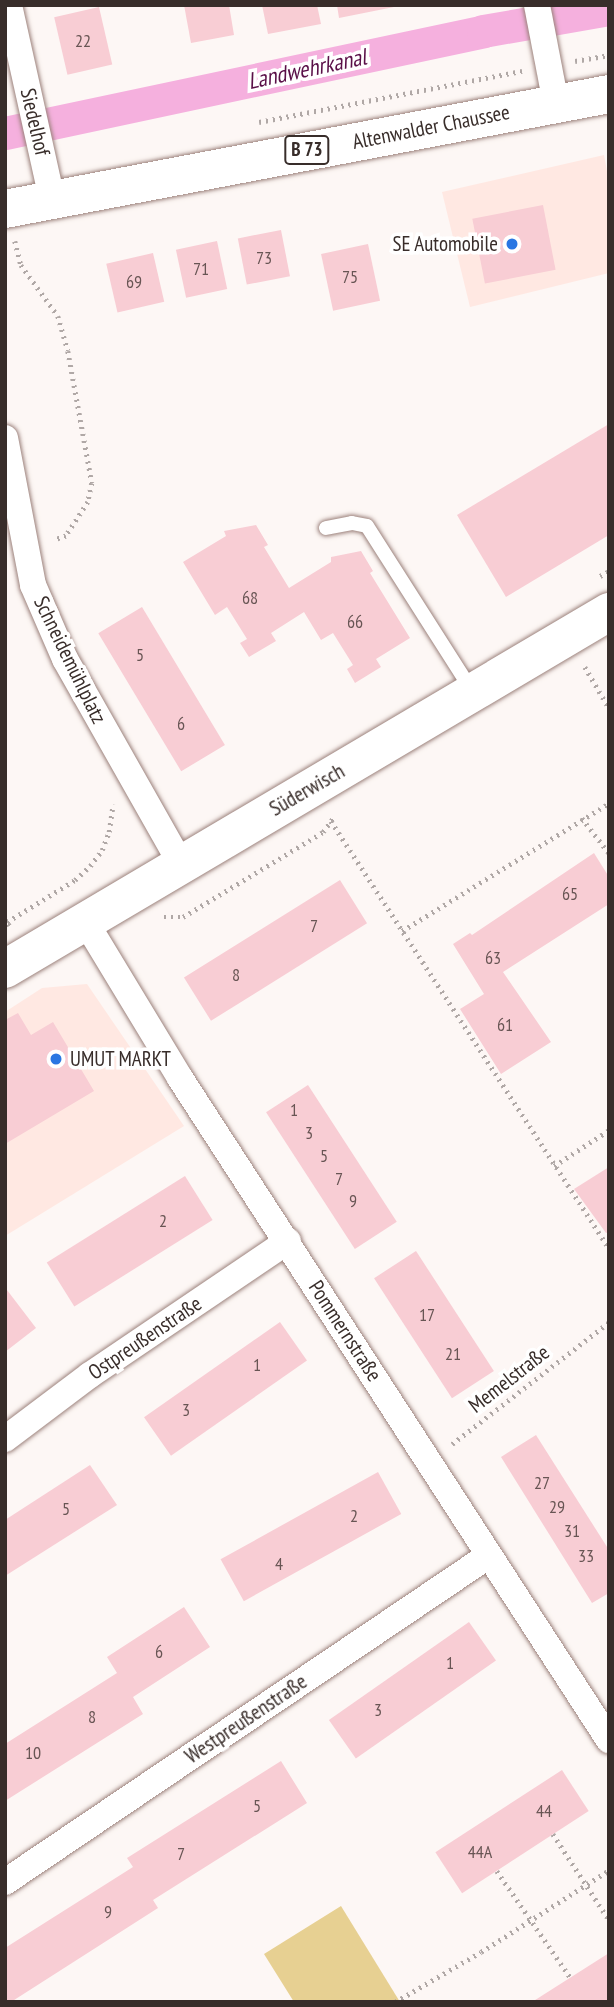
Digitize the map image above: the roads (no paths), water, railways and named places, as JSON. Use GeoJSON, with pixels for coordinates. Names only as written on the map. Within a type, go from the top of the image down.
{"type":"FeatureCollection","features":[{"type":"Feature","properties":{"kind":"street","name":"Siedelhof"},"geometry":{"type":"LineString","coordinates":[[9,5],[52,199]]}},
{"type":"Feature","properties":{"kind":"street"},"geometry":{"type":"LineString","coordinates":[[537,5],[556,104]]}},
{"type":"Feature","properties":{"kind":"street","name":"Altenwalder Chaussee"},"geometry":{"type":"LineString","coordinates":[[6,208],[609,94]]}},
{"type":"Feature","properties":{"kind":"street","name":"Schneidemühlplatz"},"geometry":{"type":"LineString","coordinates":[[5,438],[33,585],[65,659],[181,864]]}},
{"type":"Feature","properties":{"kind":"street","name":"Süderwisch"},"geometry":{"type":"LineString","coordinates":[[5,969],[609,611]]}},
{"type":"Feature","properties":{"kind":"street","name":"Pommernstraße"},"geometry":{"type":"LineString","coordinates":[[85,921],[180,1078],[609,1740]]}},
{"type":"Feature","properties":{"kind":"street","name":"Ostpreußenstraße"},"geometry":{"type":"LineString","coordinates":[[5,1439],[90,1375],[288,1241]]}},
{"type":"Feature","properties":{"kind":"street","name":"Westpreußenstraße"},"geometry":{"type":"LineString","coordinates":[[5,1882],[488,1556]]}},
{"type":"Feature","properties":{"kind":"lane"},"geometry":{"type":"LineString","coordinates":[[326,528],[352,523],[368,526],[473,692]]}},
{"type":"Feature","properties":{"kind":"waterway","name":"Landwehrkanal"},"geometry":{"type":"LineString","coordinates":[[5,133],[483,31],[609,9]]}},
{"type":"Feature","properties":{"kind":"place","name":"SE Automobile"},"geometry":{"type":"Point","coordinates":[512,244]}},
{"type":"Feature","properties":{"kind":"place","name":"UMUT MARKT"},"geometry":{"type":"Point","coordinates":[56,1059]}}]}
